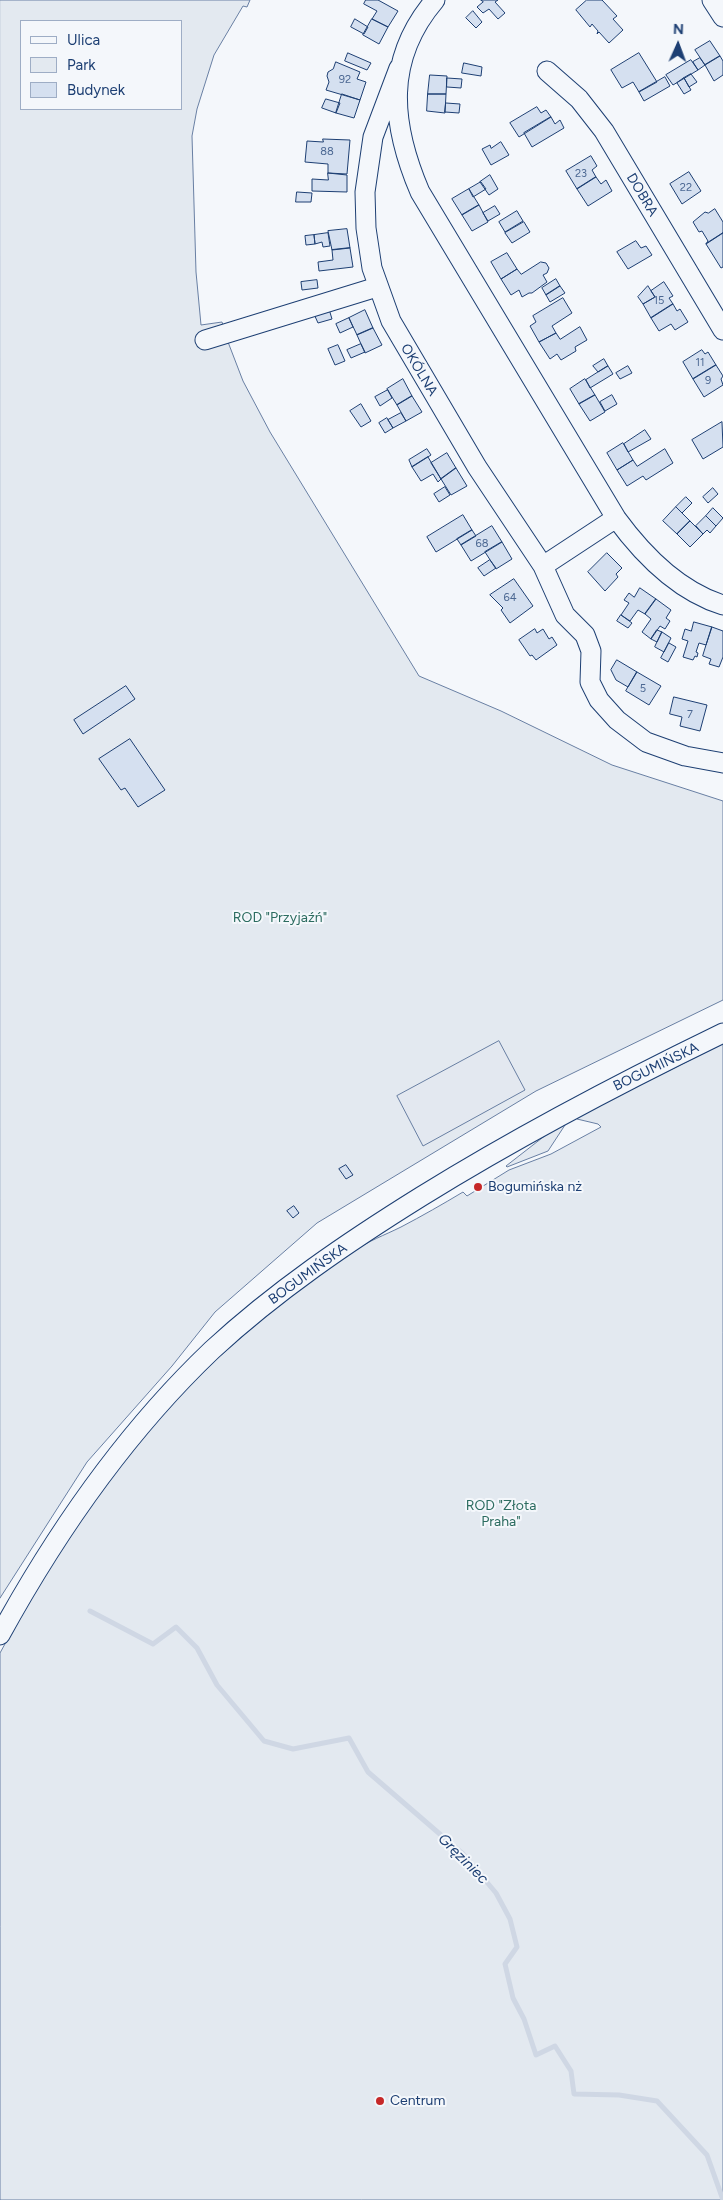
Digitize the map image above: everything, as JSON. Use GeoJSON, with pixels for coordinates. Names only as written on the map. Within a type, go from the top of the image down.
{"type":"FeatureCollection","features":[{"type":"Feature","properties":{"kind":"street","name":"OKÓLNA"},"geometry":{"type":"LineString","coordinates":[[435,0],[414,32],[377,125],[369,151],[366,177],[366,228],[377,287],[402,342],[477,467],[543,566],[565,615],[585,635],[591,651],[590,682],[595,694],[607,710],[625,728],[646,742],[678,754],[723,763]]}},
{"type":"Feature","properties":{"kind":"street"},"geometry":{"type":"LineString","coordinates":[[712,0],[723,17]]}},
{"type":"Feature","properties":{"kind":"street","name":"OKÓLNA"},"geometry":{"type":"LineString","coordinates":[[399,68],[397,97],[400,132],[420,192],[616,518],[636,544],[667,574],[690,590],[723,605]]}},
{"type":"Feature","properties":{"kind":"street","name":"DOBRA"},"geometry":{"type":"LineString","coordinates":[[547,71],[579,99],[604,131],[723,330]]}},
{"type":"Feature","properties":{"kind":"street"},"geometry":{"type":"LineString","coordinates":[[205,340],[377,287]]}},
{"type":"Feature","properties":{"kind":"street"},"geometry":{"type":"LineString","coordinates":[[543,566],[616,518]]}},
{"type":"Feature","properties":{"kind":"street","name":"BOGUMIŃSKA"},"geometry":{"type":"LineString","coordinates":[[0,1635],[68,1523],[116,1456],[176,1387],[236,1330],[286,1288],[338,1250],[453,1177],[569,1111],[723,1033]]}},
{"type":"Feature","properties":{"kind":"green space","name":"ROD \"Przyjaźń\""},"geometry":{"type":"Polygon","coordinates":[[[0,0],[250,0],[247,7],[243,6],[214,55],[197,109],[192,136],[196,272],[201,325],[222,322],[243,381],[270,432],[419,676],[501,711],[612,765],[723,801],[723,1000],[536,1091],[317,1223],[215,1312],[172,1366],[87,1462],[0,1598],[0,0]]]}},
{"type":"Feature","properties":{"kind":"green space","name":"ROD \"Złota Praha\""},"geometry":{"type":"Polygon","coordinates":[[[723,1044],[723,2200],[0,2200],[0,1653],[51,1565],[109,1480],[151,1427],[197,1378],[247,1332],[299,1290],[365,1244],[409,1223],[463,1192],[467,1196],[509,1170],[551,1154],[601,1127],[598,1124],[577,1119],[577,1117],[723,1044]]]}},
{"type":"Feature","properties":{"kind":"green space"},"geometry":{"type":"Polygon","coordinates":[[[567,1122],[548,1151],[506,1166],[551,1131],[567,1122]]]}},
{"type":"Feature","properties":{"kind":"shaded area"},"geometry":{"type":"Polygon","coordinates":[[[499,1041],[525,1090],[423,1146],[397,1096],[499,1041]]]}},
{"type":"Feature","properties":{"kind":"building"},"geometry":{"type":"Polygon","coordinates":[[[366,0],[378,0],[398,11],[388,27],[372,19],[377,11],[364,4],[366,0]]]}},
{"type":"Feature","properties":{"kind":"building"},"geometry":{"type":"Polygon","coordinates":[[[481,0],[498,0],[495,2],[505,13],[498,19],[489,9],[483,13],[477,7],[483,2],[481,0]]]}},
{"type":"Feature","properties":{"kind":"building"},"geometry":{"type":"Polygon","coordinates":[[[587,0],[602,0],[617,16],[613,19],[623,30],[609,43],[599,32],[597,34],[598,31],[592,24],[590,27],[576,10],[587,0]]]}},
{"type":"Feature","properties":{"kind":"building"},"geometry":{"type":"Polygon","coordinates":[[[473,11],[482,22],[476,28],[466,18],[473,11]]]}},
{"type":"Feature","properties":{"kind":"building"},"geometry":{"type":"Polygon","coordinates":[[[355,19],[368,27],[364,34],[351,27],[355,19]]]}},
{"type":"Feature","properties":{"kind":"building"},"geometry":{"type":"Polygon","coordinates":[[[372,19],[388,27],[379,44],[363,35],[372,19]]]}},
{"type":"Feature","properties":{"kind":"building"},"geometry":{"type":"Polygon","coordinates":[[[710,41],[720,56],[705,65],[695,50],[710,41]]]}},
{"type":"Feature","properties":{"kind":"building"},"geometry":{"type":"Polygon","coordinates":[[[348,53],[371,63],[367,70],[345,61],[348,53]]]}},
{"type":"Feature","properties":{"kind":"building"},"geometry":{"type":"Polygon","coordinates":[[[639,53],[657,82],[639,92],[633,82],[622,88],[611,70],[639,53]]]}},
{"type":"Feature","properties":{"kind":"building"},"geometry":{"type":"Polygon","coordinates":[[[720,56],[723,61],[723,75],[714,81],[705,65],[720,56]]]}},
{"type":"Feature","properties":{"kind":"building"},"geometry":{"type":"Polygon","coordinates":[[[700,58],[705,65],[698,70],[693,62],[700,58]]]}},
{"type":"Feature","properties":{"kind":"building"},"geometry":{"type":"Polygon","coordinates":[[[691,60],[698,70],[673,85],[666,75],[691,60]]]}},
{"type":"Feature","properties":{"kind":"building"},"geometry":{"type":"Polygon","coordinates":[[[336,62],[360,72],[357,79],[366,82],[360,100],[326,90],[329,82],[328,72],[333,69],[336,62]]]}},
{"type":"Feature","properties":{"kind":"building"},"geometry":{"type":"Polygon","coordinates":[[[464,63],[482,67],[481,76],[462,73],[464,63]]]}},
{"type":"Feature","properties":{"kind":"building"},"geometry":{"type":"Polygon","coordinates":[[[691,74],[697,82],[689,87],[684,78],[691,74]]]}},
{"type":"Feature","properties":{"kind":"building"},"geometry":{"type":"Polygon","coordinates":[[[430,75],[447,76],[446,94],[428,94],[430,75]]]}},
{"type":"Feature","properties":{"kind":"building"},"geometry":{"type":"Polygon","coordinates":[[[665,77],[670,86],[644,101],[639,92],[665,77]]]}},
{"type":"Feature","properties":{"kind":"building"},"geometry":{"type":"Polygon","coordinates":[[[447,78],[462,79],[461,88],[447,87],[447,78]]]}},
{"type":"Feature","properties":{"kind":"building"},"geometry":{"type":"Polygon","coordinates":[[[684,78],[691,90],[684,94],[677,83],[684,78]]]}},
{"type":"Feature","properties":{"kind":"building"},"geometry":{"type":"Polygon","coordinates":[[[342,94],[360,100],[354,118],[336,113],[342,94]]]}},
{"type":"Feature","properties":{"kind":"building"},"geometry":{"type":"Polygon","coordinates":[[[428,94],[446,94],[445,113],[427,111],[428,94]]]}},
{"type":"Feature","properties":{"kind":"building"},"geometry":{"type":"Polygon","coordinates":[[[326,99],[340,103],[336,113],[322,108],[326,99]]]}},
{"type":"Feature","properties":{"kind":"building"},"geometry":{"type":"Polygon","coordinates":[[[446,103],[460,104],[459,113],[445,112],[446,103]]]}},
{"type":"Feature","properties":{"kind":"building"},"geometry":{"type":"Polygon","coordinates":[[[537,107],[541,113],[546,110],[551,117],[519,137],[510,123],[537,107]]]}},
{"type":"Feature","properties":{"kind":"building"},"geometry":{"type":"Polygon","coordinates":[[[551,117],[555,124],[560,120],[564,128],[532,147],[524,133],[551,117]]]}},
{"type":"Feature","properties":{"kind":"building"},"geometry":{"type":"Polygon","coordinates":[[[323,139],[350,140],[347,174],[328,173],[328,164],[305,162],[307,141],[323,142],[323,139]]]}},
{"type":"Feature","properties":{"kind":"building"},"geometry":{"type":"Polygon","coordinates":[[[501,142],[509,155],[491,165],[482,149],[490,145],[491,148],[501,142]]]}},
{"type":"Feature","properties":{"kind":"building"},"geometry":{"type":"Polygon","coordinates":[[[591,156],[597,166],[592,170],[596,177],[577,189],[566,171],[591,156]]]}},
{"type":"Feature","properties":{"kind":"building"},"geometry":{"type":"Polygon","coordinates":[[[689,172],[701,191],[682,204],[670,184],[689,172]]]}},
{"type":"Feature","properties":{"kind":"building"},"geometry":{"type":"Polygon","coordinates":[[[328,173],[347,175],[347,192],[312,191],[312,179],[328,180],[328,173]]]}},
{"type":"Feature","properties":{"kind":"building"},"geometry":{"type":"Polygon","coordinates":[[[490,175],[498,189],[489,195],[480,182],[490,175]]]}},
{"type":"Feature","properties":{"kind":"building"},"geometry":{"type":"Polygon","coordinates":[[[596,177],[601,184],[606,180],[612,191],[588,206],[577,189],[596,177]]]}},
{"type":"Feature","properties":{"kind":"building"},"geometry":{"type":"Polygon","coordinates":[[[481,182],[486,189],[473,197],[469,189],[481,182]]]}},
{"type":"Feature","properties":{"kind":"building"},"geometry":{"type":"Polygon","coordinates":[[[469,189],[479,205],[462,215],[452,199],[469,189]]]}},
{"type":"Feature","properties":{"kind":"building"},"geometry":{"type":"Polygon","coordinates":[[[297,192],[312,193],[311,202],[296,202],[297,192]]]}},
{"type":"Feature","properties":{"kind":"building"},"geometry":{"type":"Polygon","coordinates":[[[479,205],[488,222],[472,231],[462,215],[479,205]]]}},
{"type":"Feature","properties":{"kind":"building"},"geometry":{"type":"Polygon","coordinates":[[[495,206],[500,214],[488,221],[483,213],[495,206]]]}},
{"type":"Feature","properties":{"kind":"building"},"geometry":{"type":"Polygon","coordinates":[[[715,209],[723,222],[723,233],[706,244],[708,241],[693,222],[705,212],[708,213],[715,209]]]}},
{"type":"Feature","properties":{"kind":"building"},"geometry":{"type":"Polygon","coordinates":[[[517,211],[523,221],[505,232],[499,222],[517,211]]]}},
{"type":"Feature","properties":{"kind":"building"},"geometry":{"type":"Polygon","coordinates":[[[524,222],[530,232],[512,243],[505,233],[524,222]]]}},
{"type":"Feature","properties":{"kind":"building"},"geometry":{"type":"Polygon","coordinates":[[[347,229],[350,248],[332,250],[328,231],[347,229]]]}},
{"type":"Feature","properties":{"kind":"building"},"geometry":{"type":"Polygon","coordinates":[[[328,233],[330,246],[323,247],[322,242],[315,244],[314,235],[328,233]]]}},
{"type":"Feature","properties":{"kind":"building"},"geometry":{"type":"Polygon","coordinates":[[[723,233],[723,267],[721,268],[706,244],[723,233]]]}},
{"type":"Feature","properties":{"kind":"building"},"geometry":{"type":"Polygon","coordinates":[[[314,235],[315,244],[306,245],[305,236],[314,235]]]}},
{"type":"Feature","properties":{"kind":"building"},"geometry":{"type":"Polygon","coordinates":[[[636,241],[641,248],[646,246],[652,255],[628,269],[617,252],[636,241]]]}},
{"type":"Feature","properties":{"kind":"building"},"geometry":{"type":"Polygon","coordinates":[[[350,248],[353,267],[319,271],[318,262],[333,260],[332,250],[350,248]]]}},
{"type":"Feature","properties":{"kind":"building"},"geometry":{"type":"Polygon","coordinates":[[[507,253],[517,269],[501,279],[491,262],[507,253]]]}},
{"type":"Feature","properties":{"kind":"building"},"geometry":{"type":"Polygon","coordinates":[[[541,262],[546,263],[549,268],[547,273],[543,275],[547,282],[532,293],[522,297],[519,290],[511,295],[501,279],[517,269],[521,274],[541,262]]]}},
{"type":"Feature","properties":{"kind":"building"},"geometry":{"type":"Polygon","coordinates":[[[556,279],[560,286],[546,295],[542,288],[556,279]]]}},
{"type":"Feature","properties":{"kind":"building"},"geometry":{"type":"Polygon","coordinates":[[[317,280],[318,288],[302,290],[301,282],[317,280]]]}},
{"type":"Feature","properties":{"kind":"building"},"geometry":{"type":"Polygon","coordinates":[[[664,282],[673,296],[669,298],[673,304],[651,318],[643,304],[655,297],[651,291],[664,282]]]}},
{"type":"Feature","properties":{"kind":"building"},"geometry":{"type":"Polygon","coordinates":[[[560,286],[565,293],[550,302],[546,295],[560,286]]]}},
{"type":"Feature","properties":{"kind":"building"},"geometry":{"type":"Polygon","coordinates":[[[648,286],[655,297],[643,304],[638,297],[648,286]]]}},
{"type":"Feature","properties":{"kind":"building"},"geometry":{"type":"Polygon","coordinates":[[[563,298],[572,313],[552,326],[556,333],[539,342],[530,326],[536,322],[533,316],[563,298]]]}},
{"type":"Feature","properties":{"kind":"building"},"geometry":{"type":"Polygon","coordinates":[[[673,304],[677,311],[680,309],[688,322],[675,330],[671,324],[659,331],[651,318],[673,304]]]}},
{"type":"Feature","properties":{"kind":"building"},"geometry":{"type":"Polygon","coordinates":[[[329,309],[332,319],[318,323],[314,314],[329,309]]]}},
{"type":"Feature","properties":{"kind":"building"},"geometry":{"type":"Polygon","coordinates":[[[365,310],[373,328],[357,335],[349,318],[365,310]]]}},
{"type":"Feature","properties":{"kind":"building"},"geometry":{"type":"Polygon","coordinates":[[[349,318],[353,327],[340,333],[336,324],[349,318]]]}},
{"type":"Feature","properties":{"kind":"building"},"geometry":{"type":"Polygon","coordinates":[[[580,327],[587,340],[575,347],[576,351],[561,360],[557,354],[550,359],[539,342],[556,333],[560,339],[580,327]]]}},
{"type":"Feature","properties":{"kind":"building"},"geometry":{"type":"Polygon","coordinates":[[[373,328],[382,345],[365,353],[357,335],[373,328]]]}},
{"type":"Feature","properties":{"kind":"building"},"geometry":{"type":"Polygon","coordinates":[[[361,344],[365,352],[351,358],[347,350],[361,344]]]}},
{"type":"Feature","properties":{"kind":"building"},"geometry":{"type":"Polygon","coordinates":[[[338,345],[345,361],[335,365],[328,349],[338,345]]]}},
{"type":"Feature","properties":{"kind":"building"},"geometry":{"type":"Polygon","coordinates":[[[702,350],[705,354],[708,352],[716,365],[693,379],[683,362],[702,350]]]}},
{"type":"Feature","properties":{"kind":"building"},"geometry":{"type":"Polygon","coordinates":[[[604,359],[608,366],[598,372],[593,366],[604,359]]]}},
{"type":"Feature","properties":{"kind":"building"},"geometry":{"type":"Polygon","coordinates":[[[716,365],[723,376],[721,379],[723,385],[704,397],[693,379],[716,365]]]}},
{"type":"Feature","properties":{"kind":"building"},"geometry":{"type":"Polygon","coordinates":[[[608,366],[613,374],[590,388],[586,380],[608,366]]]}},
{"type":"Feature","properties":{"kind":"building"},"geometry":{"type":"Polygon","coordinates":[[[628,366],[632,373],[620,379],[616,373],[628,366]]]}},
{"type":"Feature","properties":{"kind":"building"},"geometry":{"type":"Polygon","coordinates":[[[403,379],[412,396],[397,405],[387,389],[403,379]]]}},
{"type":"Feature","properties":{"kind":"building"},"geometry":{"type":"Polygon","coordinates":[[[585,379],[595,395],[579,404],[570,389],[585,379]]]}},
{"type":"Feature","properties":{"kind":"building"},"geometry":{"type":"Polygon","coordinates":[[[388,390],[392,398],[380,406],[375,397],[388,390]]]}},
{"type":"Feature","properties":{"kind":"building"},"geometry":{"type":"Polygon","coordinates":[[[595,395],[605,412],[590,421],[579,404],[595,395]]]}},
{"type":"Feature","properties":{"kind":"building"},"geometry":{"type":"Polygon","coordinates":[[[612,395],[617,404],[605,411],[600,402],[612,395]]]}},
{"type":"Feature","properties":{"kind":"building"},"geometry":{"type":"Polygon","coordinates":[[[412,396],[422,412],[406,421],[397,405],[412,396]]]}},
{"type":"Feature","properties":{"kind":"building"},"geometry":{"type":"Polygon","coordinates":[[[361,404],[371,421],[361,427],[350,411],[361,404]]]}},
{"type":"Feature","properties":{"kind":"building"},"geometry":{"type":"Polygon","coordinates":[[[401,413],[406,421],[393,428],[388,420],[401,413]]]}},
{"type":"Feature","properties":{"kind":"building"},"geometry":{"type":"Polygon","coordinates":[[[387,418],[393,428],[385,433],[379,423],[387,418]]]}},
{"type":"Feature","properties":{"kind":"building"},"geometry":{"type":"Polygon","coordinates":[[[722,422],[723,447],[703,459],[692,440],[722,422]]]}},
{"type":"Feature","properties":{"kind":"building"},"geometry":{"type":"Polygon","coordinates":[[[645,430],[651,439],[628,452],[624,444],[645,430]]]}},
{"type":"Feature","properties":{"kind":"building"},"geometry":{"type":"Polygon","coordinates":[[[623,443],[633,460],[617,470],[607,453],[623,443]]]}},
{"type":"Feature","properties":{"kind":"building"},"geometry":{"type":"Polygon","coordinates":[[[427,449],[431,455],[412,467],[409,460],[427,449]]]}},
{"type":"Feature","properties":{"kind":"building"},"geometry":{"type":"Polygon","coordinates":[[[665,449],[673,463],[646,480],[643,476],[627,486],[617,470],[633,460],[637,466],[665,449]]]}},
{"type":"Feature","properties":{"kind":"building"},"geometry":{"type":"Polygon","coordinates":[[[447,453],[456,468],[441,479],[431,463],[447,453]]]}},
{"type":"Feature","properties":{"kind":"building"},"geometry":{"type":"Polygon","coordinates":[[[428,457],[441,479],[438,482],[433,474],[421,481],[412,467],[428,457]]]}},
{"type":"Feature","properties":{"kind":"building"},"geometry":{"type":"Polygon","coordinates":[[[456,468],[467,486],[451,495],[441,479],[456,468]]]}},
{"type":"Feature","properties":{"kind":"building"},"geometry":{"type":"Polygon","coordinates":[[[445,487],[450,495],[439,502],[434,494],[445,487]]]}},
{"type":"Feature","properties":{"kind":"building"},"geometry":{"type":"Polygon","coordinates":[[[713,488],[718,494],[708,503],[703,497],[713,488]]]}},
{"type":"Feature","properties":{"kind":"building"},"geometry":{"type":"Polygon","coordinates":[[[686,497],[692,503],[682,513],[676,507],[686,497]]]}},
{"type":"Feature","properties":{"kind":"building"},"geometry":{"type":"Polygon","coordinates":[[[676,507],[690,521],[677,534],[663,521],[676,507]]]}},
{"type":"Feature","properties":{"kind":"building"},"geometry":{"type":"Polygon","coordinates":[[[713,508],[723,518],[716,526],[706,516],[713,508]]]}},
{"type":"Feature","properties":{"kind":"building"},"geometry":{"type":"Polygon","coordinates":[[[463,515],[472,530],[436,552],[427,537],[463,515]]]}},
{"type":"Feature","properties":{"kind":"building"},"geometry":{"type":"Polygon","coordinates":[[[706,516],[716,526],[710,533],[707,530],[703,534],[696,526],[706,516]]]}},
{"type":"Feature","properties":{"kind":"building"},"geometry":{"type":"Polygon","coordinates":[[[690,521],[703,534],[690,547],[677,534],[690,521]]]}},
{"type":"Feature","properties":{"kind":"building"},"geometry":{"type":"Polygon","coordinates":[[[492,526],[502,542],[471,561],[461,545],[492,526]]]}},
{"type":"Feature","properties":{"kind":"building"},"geometry":{"type":"Polygon","coordinates":[[[472,530],[476,536],[461,545],[457,539],[472,530]]]}},
{"type":"Feature","properties":{"kind":"building"},"geometry":{"type":"Polygon","coordinates":[[[502,542],[512,559],[496,569],[485,552],[502,542]]]}},
{"type":"Feature","properties":{"kind":"building"},"geometry":{"type":"Polygon","coordinates":[[[607,553],[622,568],[616,574],[618,577],[605,591],[588,572],[607,553]]]}},
{"type":"Feature","properties":{"kind":"building"},"geometry":{"type":"Polygon","coordinates":[[[490,560],[496,568],[484,576],[478,568],[490,560]]]}},
{"type":"Feature","properties":{"kind":"building"},"geometry":{"type":"Polygon","coordinates":[[[514,579],[533,606],[510,623],[501,610],[503,608],[490,595],[514,579]]]}},
{"type":"Feature","properties":{"kind":"building"},"geometry":{"type":"Polygon","coordinates":[[[640,588],[656,599],[645,614],[638,610],[630,621],[621,615],[629,603],[624,600],[629,593],[634,597],[640,588]]]}},
{"type":"Feature","properties":{"kind":"building"},"geometry":{"type":"Polygon","coordinates":[[[656,599],[671,610],[666,618],[670,621],[665,629],[660,626],[651,639],[642,632],[651,619],[645,614],[656,599]]]}},
{"type":"Feature","properties":{"kind":"building"},"geometry":{"type":"Polygon","coordinates":[[[621,615],[632,623],[628,628],[617,621],[621,615]]]}},
{"type":"Feature","properties":{"kind":"building"},"geometry":{"type":"Polygon","coordinates":[[[694,622],[712,627],[706,645],[699,643],[696,652],[698,653],[697,657],[695,656],[693,660],[683,657],[688,641],[682,639],[685,629],[691,631],[694,622]]]}},
{"type":"Feature","properties":{"kind":"building"},"geometry":{"type":"Polygon","coordinates":[[[712,627],[723,631],[723,657],[719,667],[709,664],[711,659],[703,656],[712,627]]]}},
{"type":"Feature","properties":{"kind":"building"},"geometry":{"type":"Polygon","coordinates":[[[535,629],[537,633],[543,629],[549,639],[552,637],[557,645],[536,660],[532,655],[530,656],[519,640],[535,629]]]}},
{"type":"Feature","properties":{"kind":"building"},"geometry":{"type":"Polygon","coordinates":[[[657,630],[662,632],[657,642],[651,639],[657,630]]]}},
{"type":"Feature","properties":{"kind":"building"},"geometry":{"type":"Polygon","coordinates":[[[662,632],[671,638],[664,652],[655,647],[662,632]]]}},
{"type":"Feature","properties":{"kind":"building"},"geometry":{"type":"Polygon","coordinates":[[[669,643],[676,647],[668,662],[661,658],[669,643]]]}},
{"type":"Feature","properties":{"kind":"building"},"geometry":{"type":"Polygon","coordinates":[[[617,660],[637,672],[628,687],[616,680],[611,670],[617,660]]]}},
{"type":"Feature","properties":{"kind":"building"},"geometry":{"type":"Polygon","coordinates":[[[637,672],[661,686],[649,705],[626,691],[637,672]]]}},
{"type":"Feature","properties":{"kind":"building"},"geometry":{"type":"Polygon","coordinates":[[[126,686],[135,699],[83,734],[74,720],[126,686]]]}},
{"type":"Feature","properties":{"kind":"building"},"geometry":{"type":"Polygon","coordinates":[[[674,697],[707,705],[700,731],[680,726],[682,717],[670,714],[674,697]]]}},
{"type":"Feature","properties":{"kind":"building"},"geometry":{"type":"Polygon","coordinates":[[[130,739],[165,790],[138,807],[125,788],[121,790],[99,759],[130,739]]]}},
{"type":"Feature","properties":{"kind":"building"},"geometry":{"type":"Polygon","coordinates":[[[346,1165],[353,1175],[346,1179],[339,1169],[346,1165]]]}},
{"type":"Feature","properties":{"kind":"building"},"geometry":{"type":"Polygon","coordinates":[[[294,1206],[299,1213],[293,1218],[287,1211],[294,1206]]]}},
{"type":"Feature","properties":{"kind":"waterway","name":"Gręziniec"},"geometry":{"type":"LineString","coordinates":[[90,1611],[153,1644],[176,1627],[197,1648],[217,1685],[264,1741],[293,1749],[349,1738],[368,1772],[463,1854],[496,1893],[510,1919],[517,1947],[505,1964],[513,1998],[524,2019],[536,2055],[555,2046],[571,2071],[574,2094],[619,2095],[657,2101],[707,2155],[723,2200]]}},
{"type":"Feature","properties":{"kind":"place","name":"Bogumińska nż"},"geometry":{"type":"Point","coordinates":[478,1187]}},
{"type":"Feature","properties":{"kind":"place","name":"Centrum"},"geometry":{"type":"Point","coordinates":[380,2101]}}]}
